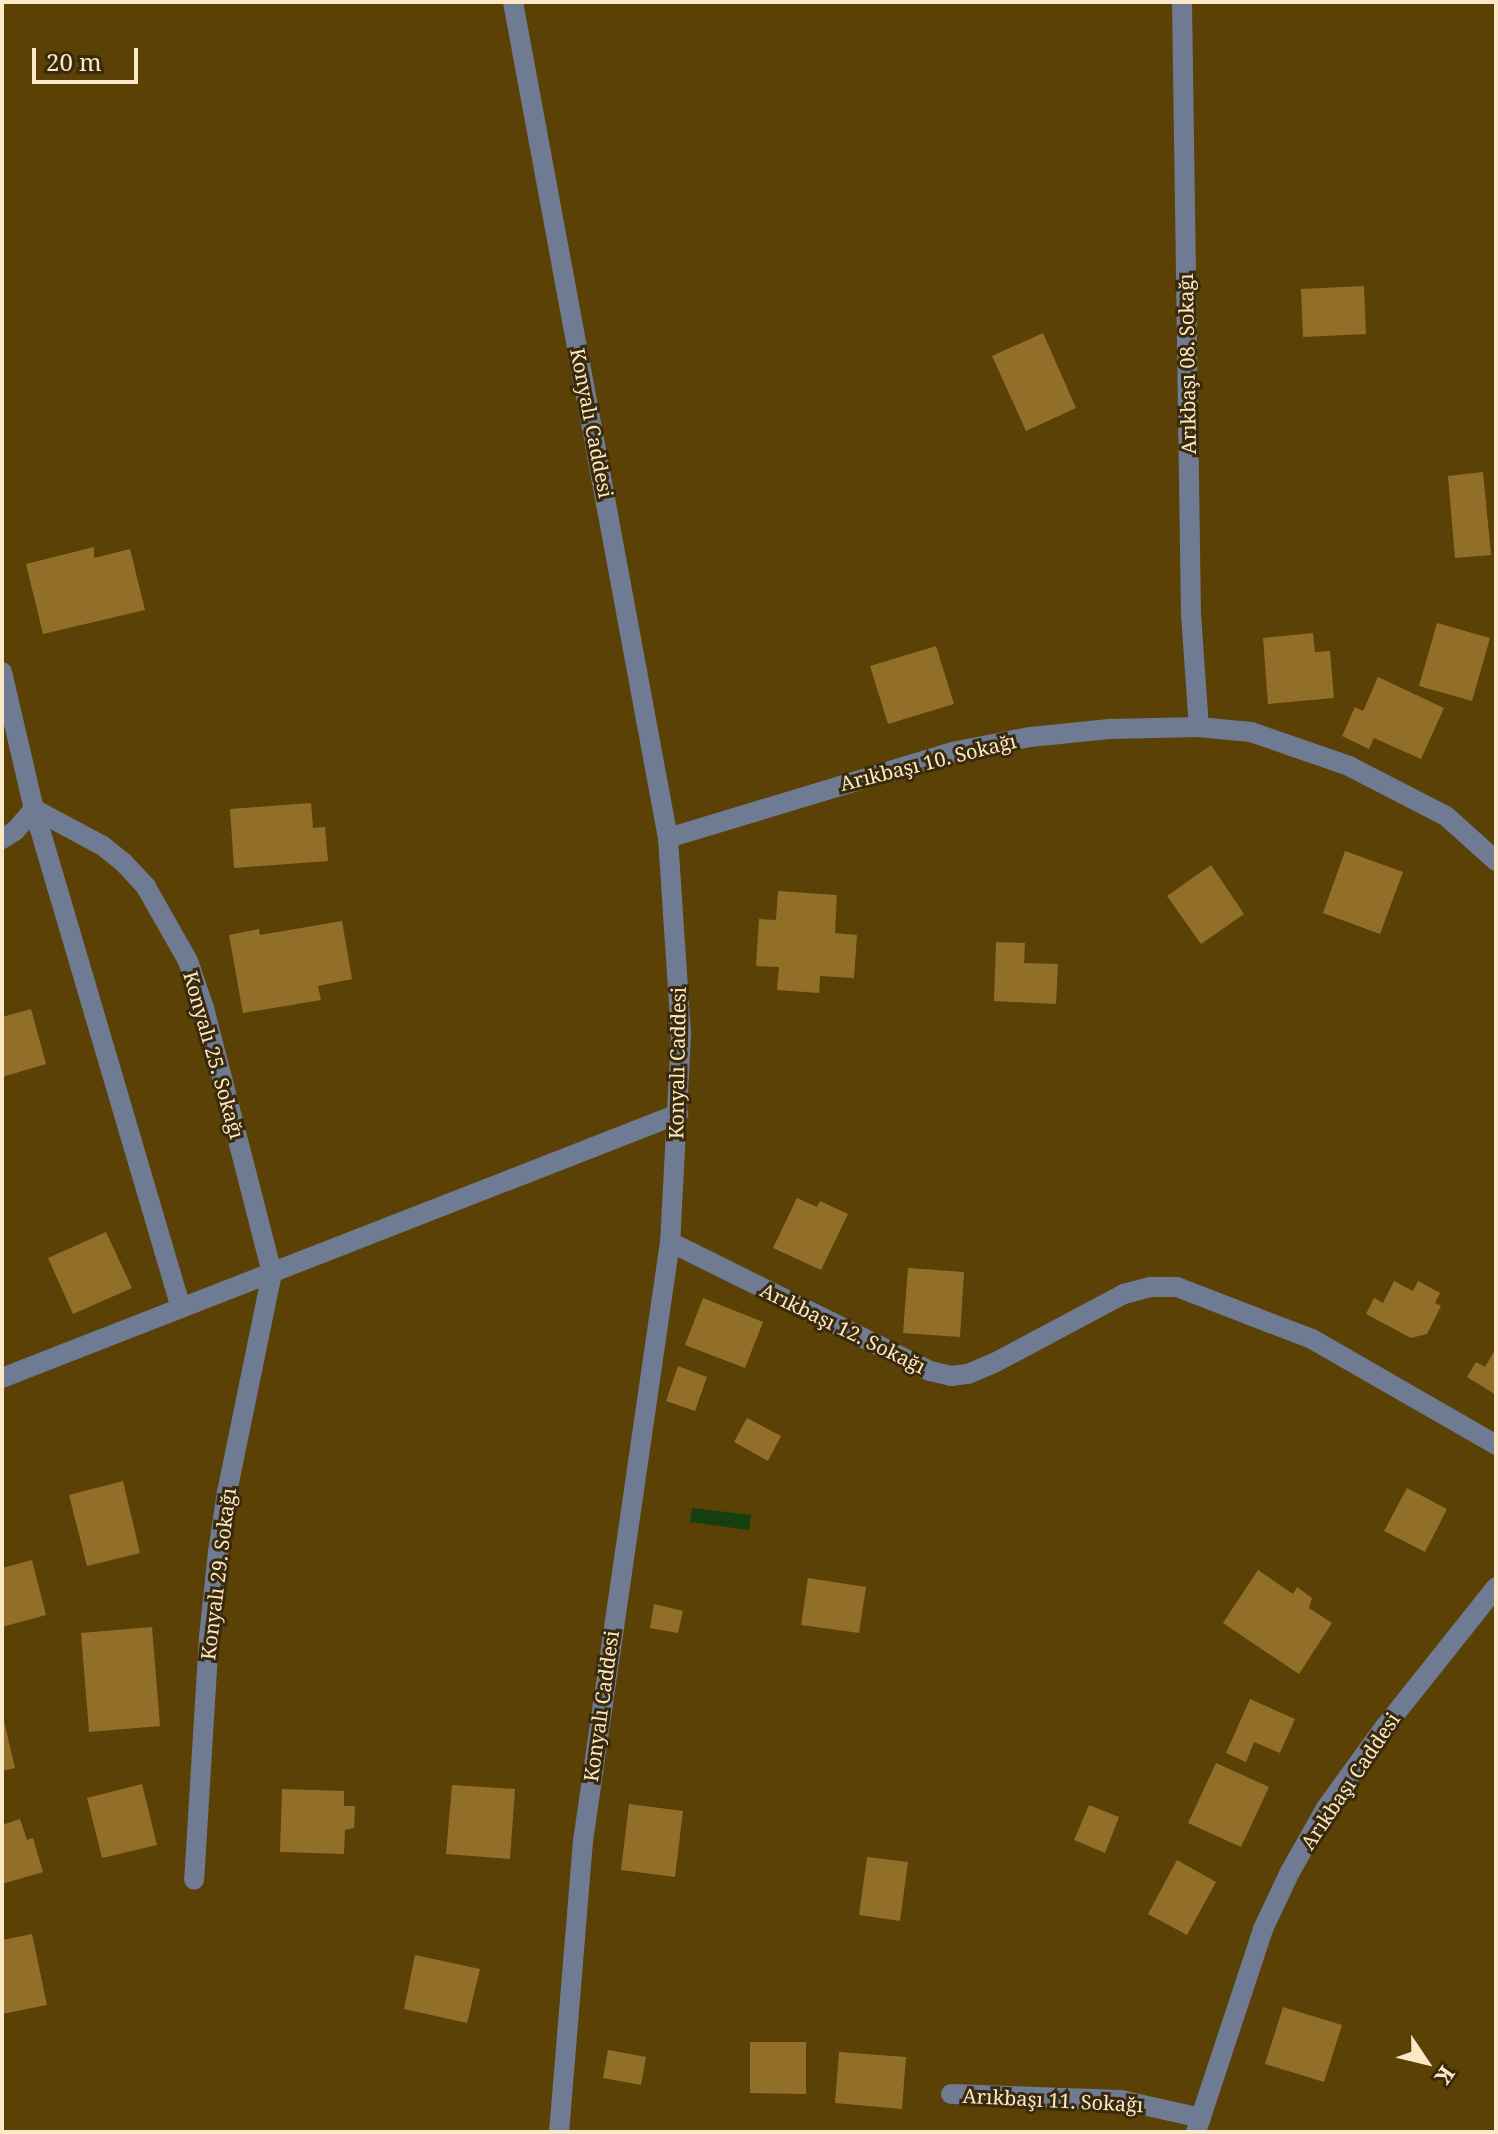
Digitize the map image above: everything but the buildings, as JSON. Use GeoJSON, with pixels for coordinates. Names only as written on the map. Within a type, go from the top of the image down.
{"type":"FeatureCollection","features":[{"type":"Feature","properties":{"kind":"street","name":"Konyalı Caddesi"},"geometry":{"type":"LineString","coordinates":[[513,2],[668,838],[681,1035],[670,1242],[583,1841],[559,2132]]}},
{"type":"Feature","properties":{"kind":"street","name":"Arıkbaşı 08. Sokağı"},"geometry":{"type":"LineString","coordinates":[[1182,2],[1191,614],[1199,727]]}},
{"type":"Feature","properties":{"kind":"street"},"geometry":{"type":"LineString","coordinates":[[2,672],[34,809],[181,1308]]}},
{"type":"Feature","properties":{"kind":"street","name":"Arıkbaşı 10. Sokağı"},"geometry":{"type":"LineString","coordinates":[[668,838],[952,752],[1044,736],[1199,727],[1251,732],[1349,766],[1446,816],[1496,861]]}},
{"type":"Feature","properties":{"kind":"street"},"geometry":{"type":"LineString","coordinates":[[2,839],[15,831],[34,809]]}},
{"type":"Feature","properties":{"kind":"street","name":"Konyalı 25. Sokağı"},"geometry":{"type":"LineString","coordinates":[[34,809],[103,846],[124,863],[146,887],[188,961],[204,1008],[272,1273]]}},
{"type":"Feature","properties":{"kind":"street"},"geometry":{"type":"LineString","coordinates":[[2,1378],[678,1114]]}},
{"type":"Feature","properties":{"kind":"street","name":"Arıkbaşı 12. Sokağı"},"geometry":{"type":"LineString","coordinates":[[670,1242],[930,1371],[951,1376],[968,1374],[994,1363],[1124,1294],[1151,1287],[1177,1287],[1312,1339],[1496,1445]]}},
{"type":"Feature","properties":{"kind":"street","name":"Konyalı 29. Sokağı"},"geometry":{"type":"LineString","coordinates":[[194,1880],[209,1637],[218,1552],[227,1492],[272,1273]]}},
{"type":"Feature","properties":{"kind":"street","name":"Arıkbaşı Caddesi"},"geometry":{"type":"LineString","coordinates":[[1199,2125],[1263,1929],[1290,1872],[1326,1808],[1384,1728],[1496,1587]]}},
{"type":"Feature","properties":{"kind":"street","name":"Arıkbaşı 11. Sokağı"},"geometry":{"type":"LineString","coordinates":[[951,2094],[1121,2100],[1199,2125]]}},
{"type":"Feature","properties":{"kind":"shaded area"},"geometry":{"type":"Polygon","coordinates":[[[692,1508],[751,1515],[749,1530],[690,1522],[692,1508]]]}}]}
